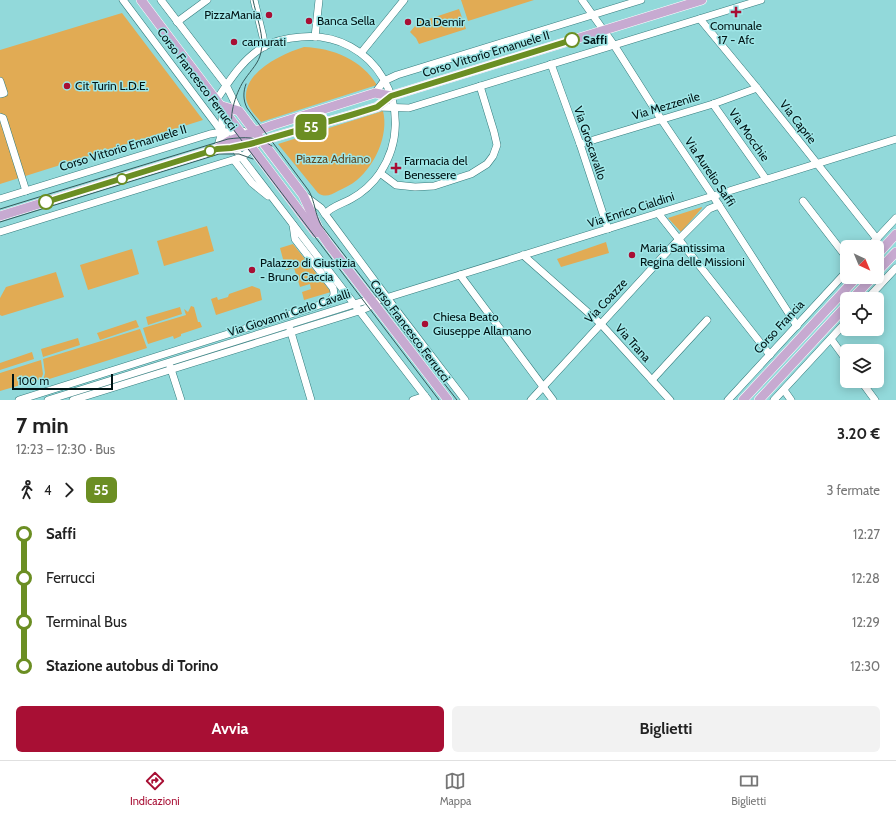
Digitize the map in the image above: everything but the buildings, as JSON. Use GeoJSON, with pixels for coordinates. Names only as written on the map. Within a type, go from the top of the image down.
{"type":"FeatureCollection","features":[{"type":"Feature","properties":{"kind":"main road","name":"Corso Francesco Ferrucci"},"geometry":{"type":"LineString","coordinates":[[142,0],[314,230],[329,245]]}},
{"type":"Feature","properties":{"kind":"main road","name":"Corso Vittorio Emanuele II"},"geometry":{"type":"LineString","coordinates":[[0,216],[232,144],[251,146],[262,141],[377,107],[391,96],[702,0]]}},
{"type":"Feature","properties":{"kind":"main road","name":"Corso Vittorio Emanuele II"},"geometry":{"type":"LineString","coordinates":[[232,144],[242,134],[255,132],[376,93],[391,96]]}},
{"type":"Feature","properties":{"kind":"main road","name":"Corso Francesco Ferrucci"},"geometry":{"type":"LineString","coordinates":[[219,102],[239,111],[303,195],[320,232],[329,245],[448,400]]}},
{"type":"Feature","properties":{"kind":"main road"},"geometry":{"type":"LineString","coordinates":[[884,247],[896,234]]}},
{"type":"Feature","properties":{"kind":"main road"},"geometry":{"type":"LineString","coordinates":[[884,265],[896,252]]}},
{"type":"Feature","properties":{"kind":"main road","name":"Corso Francia"},"geometry":{"type":"LineString","coordinates":[[743,400],[851,284]]}},
{"type":"Feature","properties":{"kind":"main road"},"geometry":{"type":"LineString","coordinates":[[859,292],[866,284]]}},
{"type":"Feature","properties":{"kind":"main road"},"geometry":{"type":"LineString","coordinates":[[759,400],[840,313]]}},
{"type":"Feature","properties":{"kind":"street","name":"Corso Francesco Ferrucci"},"geometry":{"type":"LineString","coordinates":[[123,0],[426,398]]}},
{"type":"Feature","properties":{"kind":"street","name":"Corso Francesco Ferrucci"},"geometry":{"type":"LineString","coordinates":[[161,0],[226,85],[239,111]]}},
{"type":"Feature","properties":{"kind":"street"},"geometry":{"type":"LineString","coordinates":[[177,22],[207,0]]}},
{"type":"Feature","properties":{"kind":"street"},"geometry":{"type":"LineString","coordinates":[[254,0],[264,47]]}},
{"type":"Feature","properties":{"kind":"street"},"geometry":{"type":"LineString","coordinates":[[315,37],[319,0]]}},
{"type":"Feature","properties":{"kind":"street","name":"Via Aurelio Saffi"},"geometry":{"type":"LineString","coordinates":[[582,0],[614,45],[797,326]]}},
{"type":"Feature","properties":{"kind":"street","name":"Corso Vittorio Emanuele II"},"geometry":{"type":"LineString","coordinates":[[384,81],[397,75],[641,0]]}},
{"type":"Feature","properties":{"kind":"street","name":"Corso Vittorio Emanuele II"},"geometry":{"type":"LineString","coordinates":[[377,107],[409,108],[761,0]]}},
{"type":"Feature","properties":{"kind":"street"},"geometry":{"type":"LineString","coordinates":[[362,53],[401,1]]}},
{"type":"Feature","properties":{"kind":"street","name":"Via Caprie"},"geometry":{"type":"LineString","coordinates":[[700,18],[877,239]]}},
{"type":"Feature","properties":{"kind":"street"},"geometry":{"type":"LineString","coordinates":[[217,149],[222,132],[219,102],[226,85],[244,63],[264,47],[288,38],[315,37],[326,38],[342,43],[362,53],[371,62],[384,81],[391,96],[395,108],[396,119],[393,141],[386,163],[369,186],[351,199],[329,209],[325,214]]}},
{"type":"Feature","properties":{"kind":"street","name":"Via Groscavallo"},"geometry":{"type":"LineString","coordinates":[[551,64],[580,144],[608,229]]}},
{"type":"Feature","properties":{"kind":"street"},"geometry":{"type":"LineString","coordinates":[[0,81],[4,93],[0,94]]}},
{"type":"Feature","properties":{"kind":"street"},"geometry":{"type":"LineString","coordinates":[[376,93],[384,81]]}},
{"type":"Feature","properties":{"kind":"street"},"geometry":{"type":"LineString","coordinates":[[380,173],[396,185],[415,188],[434,186],[471,174],[487,164],[493,156],[497,144],[480,86]]}},
{"type":"Feature","properties":{"kind":"street","name":"Via Mezzenile"},"geometry":{"type":"LineString","coordinates":[[580,144],[713,104],[757,88]]}},
{"type":"Feature","properties":{"kind":"street","name":"Via Mocchie"},"geometry":{"type":"LineString","coordinates":[[713,104],[766,179]]}},
{"type":"Feature","properties":{"kind":"street"},"geometry":{"type":"LineString","coordinates":[[0,117],[3,118],[26,191]]}},
{"type":"Feature","properties":{"kind":"street","name":"Corso Vittorio Emanuele II"},"geometry":{"type":"LineString","coordinates":[[0,199],[210,134],[222,132],[242,134]]}},
{"type":"Feature","properties":{"kind":"street","name":"Via Enrico Cialdini"},"geometry":{"type":"LineString","coordinates":[[373,302],[896,139]]}},
{"type":"Feature","properties":{"kind":"street","name":"Corso Vittorio Emanuele II"},"geometry":{"type":"LineString","coordinates":[[0,232],[234,160],[242,157],[251,146]]}},
{"type":"Feature","properties":{"kind":"street"},"geometry":{"type":"LineString","coordinates":[[234,160],[252,183],[277,204]]}},
{"type":"Feature","properties":{"kind":"street","name":"Corso Francesco Ferrucci"},"geometry":{"type":"LineString","coordinates":[[303,195],[321,208],[465,400]]}},
{"type":"Feature","properties":{"kind":"street"},"geometry":{"type":"LineString","coordinates":[[803,201],[840,249]]}},
{"type":"Feature","properties":{"kind":"street","name":"Via Coazze"},"geometry":{"type":"LineString","coordinates":[[531,400],[679,239],[709,209],[719,205]]}},
{"type":"Feature","properties":{"kind":"street"},"geometry":{"type":"LineString","coordinates":[[658,213],[770,355]]}},
{"type":"Feature","properties":{"kind":"street"},"geometry":{"type":"LineString","coordinates":[[877,239],[896,218]]}},
{"type":"Feature","properties":{"kind":"street"},"geometry":{"type":"LineString","coordinates":[[19,400],[38,397],[103,374],[329,302],[333,298],[333,288],[295,239],[293,224]]}},
{"type":"Feature","properties":{"kind":"street","name":"Via Trana"},"geometry":{"type":"LineString","coordinates":[[523,255],[600,324],[670,400]]}},
{"type":"Feature","properties":{"kind":"street"},"geometry":{"type":"LineString","coordinates":[[874,292],[896,268]]}},
{"type":"Feature","properties":{"kind":"street"},"geometry":{"type":"LineString","coordinates":[[460,275],[554,400]]}},
{"type":"Feature","properties":{"kind":"street","name":"Corso Francia"},"geometry":{"type":"LineString","coordinates":[[728,400],[840,279]]}},
{"type":"Feature","properties":{"kind":"street","name":"Via Giovanni Carlo Cavalli"},"geometry":{"type":"LineString","coordinates":[[48,400],[58,399],[104,382],[354,304],[364,301],[373,302]]}},
{"type":"Feature","properties":{"kind":"street","name":"Via Giovanni Carlo Cavalli"},"geometry":{"type":"LineString","coordinates":[[73,400],[359,311],[369,307],[373,302]]}},
{"type":"Feature","properties":{"kind":"street"},"geometry":{"type":"LineString","coordinates":[[301,310],[305,320]]}},
{"type":"Feature","properties":{"kind":"street"},"geometry":{"type":"LineString","coordinates":[[652,380],[707,320]]}},
{"type":"Feature","properties":{"kind":"street"},"geometry":{"type":"LineString","coordinates":[[270,321],[272,330]]}},
{"type":"Feature","properties":{"kind":"street"},"geometry":{"type":"LineString","coordinates":[[288,325],[311,400]]}},
{"type":"Feature","properties":{"kind":"street"},"geometry":{"type":"LineString","coordinates":[[774,400],[840,329]]}},
{"type":"Feature","properties":{"kind":"street"},"geometry":{"type":"LineString","coordinates":[[831,339],[840,351]]}},
{"type":"Feature","properties":{"kind":"street"},"geometry":{"type":"LineString","coordinates":[[211,340],[214,348]]}},
{"type":"Feature","properties":{"kind":"street"},"geometry":{"type":"LineString","coordinates":[[148,360],[150,368]]}},
{"type":"Feature","properties":{"kind":"street"},"geometry":{"type":"LineString","coordinates":[[169,362],[181,400]]}},
{"type":"Feature","properties":{"kind":"street"},"geometry":{"type":"LineString","coordinates":[[103,374],[104,382]]}},
{"type":"Feature","properties":{"kind":"street"},"geometry":{"type":"LineString","coordinates":[[866,388],[875,400]]}},
{"type":"Feature","properties":{"kind":"street"},"geometry":{"type":"LineString","coordinates":[[784,390],[791,400]]}},
{"type":"Feature","properties":{"kind":"street"},"geometry":{"type":"LineString","coordinates":[[413,400],[426,398]]}},
{"type":"Feature","properties":{"kind":"green space"},"geometry":{"type":"Polygon","coordinates":[[[461,0],[534,0],[468,21],[461,0]]]}},
{"type":"Feature","properties":{"kind":"green space"},"geometry":{"type":"Polygon","coordinates":[[[459,9],[466,29],[419,44],[410,32],[421,19],[423,21],[459,9]]]}},
{"type":"Feature","properties":{"kind":"green space"},"geometry":{"type":"Polygon","coordinates":[[[122,13],[203,120],[0,184],[0,50],[122,13]]]}},
{"type":"Feature","properties":{"kind":"green space"},"geometry":{"type":"Polygon","coordinates":[[[304,47],[326,50],[346,57],[355,62],[371,76],[377,85],[261,122],[251,110],[247,102],[246,95],[248,86],[260,70],[268,64],[277,58],[304,47]]]}},
{"type":"Feature","properties":{"kind":"green space","name":"Piazza Adriano"},"geometry":{"type":"Polygon","coordinates":[[[383,111],[384,130],[382,139],[375,158],[370,166],[355,182],[330,195],[326,196],[318,193],[278,144],[383,111]]]}},
{"type":"Feature","properties":{"kind":"green space"},"geometry":{"type":"Polygon","coordinates":[[[702,207],[681,232],[668,218],[702,207]]]}},
{"type":"Feature","properties":{"kind":"green space"},"geometry":{"type":"Polygon","coordinates":[[[207,226],[214,251],[164,266],[157,241],[207,226]]]}},
{"type":"Feature","properties":{"kind":"green space"},"geometry":{"type":"Polygon","coordinates":[[[606,242],[609,253],[561,267],[557,259],[606,242]]]}},
{"type":"Feature","properties":{"kind":"green space"},"geometry":{"type":"Polygon","coordinates":[[[293,244],[331,292],[304,300],[302,292],[311,289],[310,284],[300,287],[294,268],[286,270],[280,248],[293,244]]]}},
{"type":"Feature","properties":{"kind":"green space"},"geometry":{"type":"Polygon","coordinates":[[[132,249],[139,274],[88,290],[80,265],[132,249]]]}},
{"type":"Feature","properties":{"kind":"green space"},"geometry":{"type":"Polygon","coordinates":[[[56,272],[64,297],[2,316],[0,315],[0,298],[6,287],[56,272]]]}},
{"type":"Feature","properties":{"kind":"green space"},"geometry":{"type":"Polygon","coordinates":[[[252,286],[260,289],[262,300],[216,315],[211,299],[217,297],[218,300],[228,297],[229,294],[252,286]]]}},
{"type":"Feature","properties":{"kind":"green space"},"geometry":{"type":"Polygon","coordinates":[[[191,306],[194,307],[198,322],[200,322],[202,327],[181,334],[181,336],[174,339],[173,336],[148,344],[143,328],[186,315],[184,309],[188,312],[191,306]]]}},
{"type":"Feature","properties":{"kind":"green space"},"geometry":{"type":"Polygon","coordinates":[[[180,307],[182,314],[148,325],[146,317],[180,307]]]}},
{"type":"Feature","properties":{"kind":"green space"},"geometry":{"type":"Polygon","coordinates":[[[136,320],[139,327],[100,340],[97,333],[136,320]]]}},
{"type":"Feature","properties":{"kind":"green space"},"geometry":{"type":"Polygon","coordinates":[[[140,329],[147,348],[43,381],[45,373],[43,359],[140,329]]]}},
{"type":"Feature","properties":{"kind":"green space"},"geometry":{"type":"Polygon","coordinates":[[[78,338],[80,345],[43,357],[41,349],[78,338]]]}},
{"type":"Feature","properties":{"kind":"green space"},"geometry":{"type":"Polygon","coordinates":[[[32,352],[34,359],[0,370],[0,363],[32,352]]]}},
{"type":"Feature","properties":{"kind":"green space"},"geometry":{"type":"Polygon","coordinates":[[[41,360],[43,374],[41,379],[27,383],[26,379],[23,380],[24,384],[0,391],[0,373],[41,360]]]}},
{"type":"Feature","properties":{"kind":"tram line"},"geometry":{"type":"LineString","coordinates":[[253,0],[261,33],[262,46],[258,60],[236,96],[232,110],[233,129],[439,400]]}},
{"type":"Feature","properties":{"kind":"tram line"},"geometry":{"type":"LineString","coordinates":[[246,84],[244,96],[247,108],[309,191],[321,225],[457,400]]}},
{"type":"Feature","properties":{"kind":"tram line"},"geometry":{"type":"LineString","coordinates":[[0,209],[228,139],[251,138],[261,140],[272,146]]}},
{"type":"Feature","properties":{"kind":"tram line"},"geometry":{"type":"LineString","coordinates":[[0,222],[219,154],[239,154],[253,159]]}},
{"type":"Feature","properties":{"kind":"bus line","name":"55"},"geometry":{"type":"LineString","coordinates":[[46,202],[217,149],[250,144],[377,107],[391,96],[572,40]]}},
{"type":"Feature","properties":{"kind":"place","name":"Comunale 17 - Afc"},"geometry":{"type":"Point","coordinates":[736,12]}},
{"type":"Feature","properties":{"kind":"place","name":"PizzaMania"},"geometry":{"type":"Point","coordinates":[269,15]}},
{"type":"Feature","properties":{"kind":"place","name":"Banca Sella"},"geometry":{"type":"Point","coordinates":[309,21]}},
{"type":"Feature","properties":{"kind":"place","name":"Da Demir"},"geometry":{"type":"Point","coordinates":[408,22]}},
{"type":"Feature","properties":{"kind":"place","name":"Saffi"},"geometry":{"type":"Point","coordinates":[572,40]}},
{"type":"Feature","properties":{"kind":"place","name":"camurati"},"geometry":{"type":"Point","coordinates":[234,42]}},
{"type":"Feature","properties":{"kind":"place","name":"Cit Turin L.D.E."},"geometry":{"type":"Point","coordinates":[67,86]}},
{"type":"Feature","properties":{"kind":"place","name":"Farmacia del Benessere"},"geometry":{"type":"Point","coordinates":[396,168]}},
{"type":"Feature","properties":{"kind":"place","name":"Maria Santissima Regina delle Missioni"},"geometry":{"type":"Point","coordinates":[632,255]}},
{"type":"Feature","properties":{"kind":"place","name":"Palazzo di Giustizia - Bruno Caccia"},"geometry":{"type":"Point","coordinates":[252,270]}},
{"type":"Feature","properties":{"kind":"place","name":"Chiesa Beato Giuseppe Allamano"},"geometry":{"type":"Point","coordinates":[425,324]}}]}
